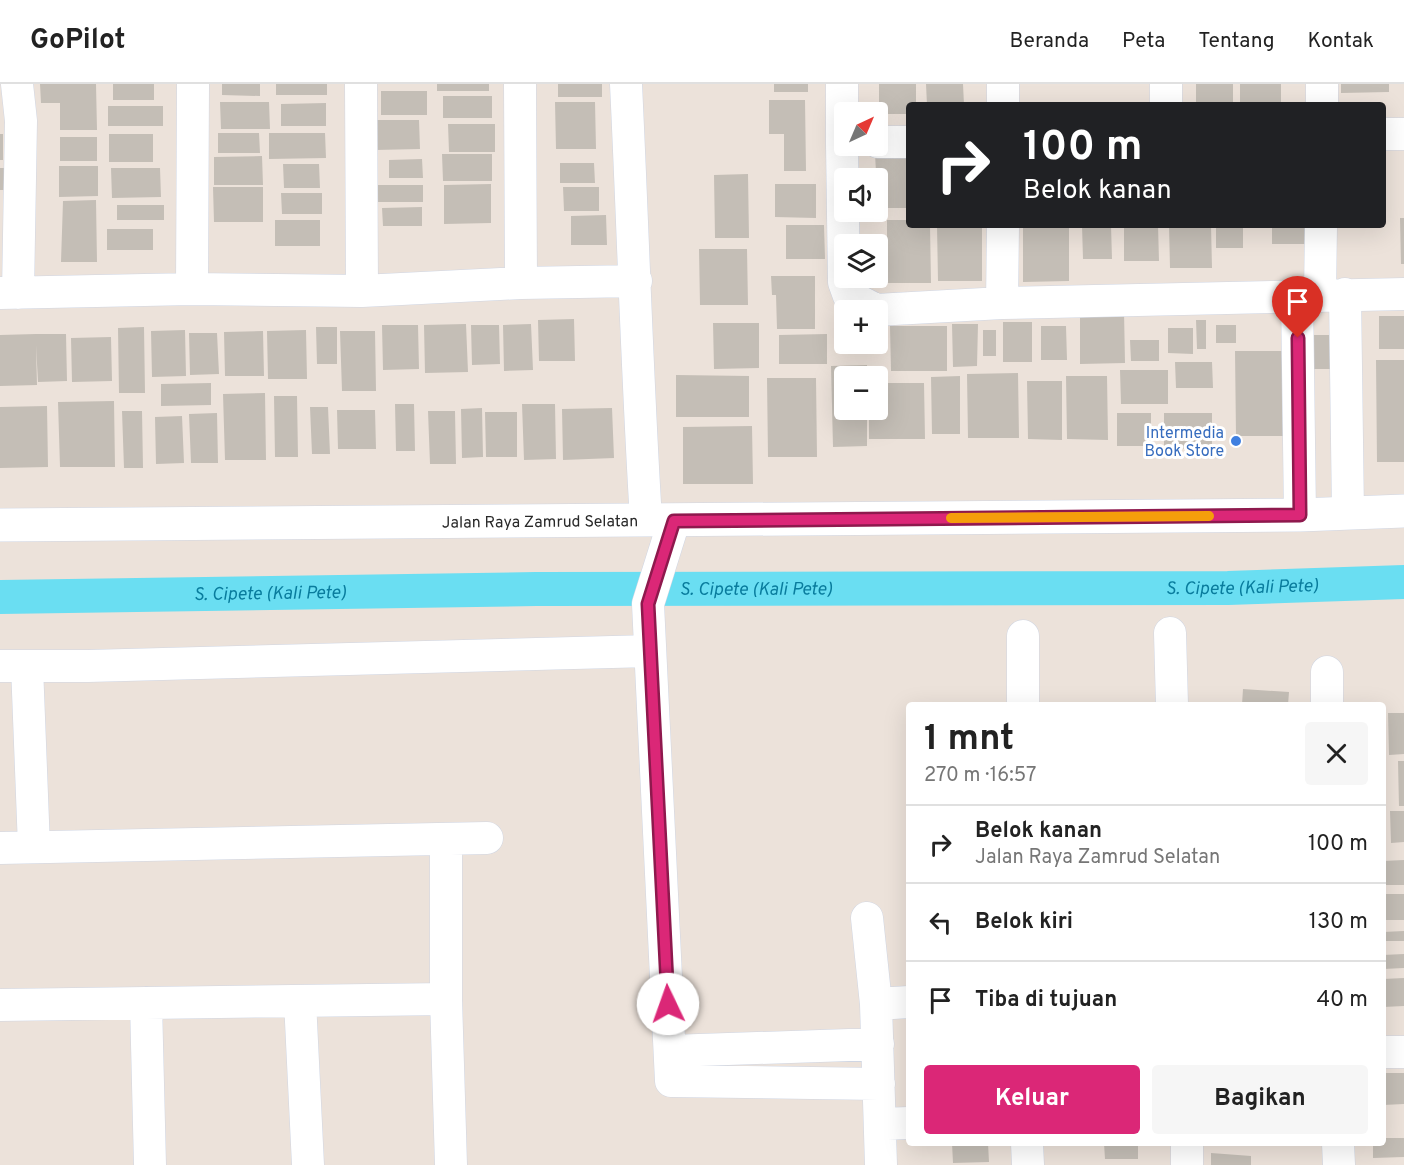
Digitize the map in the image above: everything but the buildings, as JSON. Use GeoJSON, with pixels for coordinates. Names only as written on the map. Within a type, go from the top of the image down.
{"type":"FeatureCollection","features":[{"type":"Feature","properties":{"kind":"street"},"geometry":{"type":"LineString","coordinates":[[17,84],[10,121],[9,293],[192,289],[362,291],[521,283],[636,281]]}},
{"type":"Feature","properties":{"kind":"street"},"geometry":{"type":"LineString","coordinates":[[192,289],[193,84]]}},
{"type":"Feature","properties":{"kind":"street"},"geometry":{"type":"LineString","coordinates":[[361,84],[362,291]]}},
{"type":"Feature","properties":{"kind":"street"},"geometry":{"type":"LineString","coordinates":[[520,84],[521,283]]}},
{"type":"Feature","properties":{"kind":"street"},"geometry":{"type":"LineString","coordinates":[[626,84],[636,281],[637,380],[663,525],[648,604],[671,1081],[879,1084]]}},
{"type":"Feature","properties":{"kind":"street"},"geometry":{"type":"LineString","coordinates":[[842,84],[842,102]]}},
{"type":"Feature","properties":{"kind":"street"},"geometry":{"type":"LineString","coordinates":[[1003,84],[1003,102]]}},
{"type":"Feature","properties":{"kind":"street"},"geometry":{"type":"LineString","coordinates":[[1166,84],[1166,102]]}},
{"type":"Feature","properties":{"kind":"street"},"geometry":{"type":"LineString","coordinates":[[1322,84],[1322,102]]}},
{"type":"Feature","properties":{"kind":"street"},"geometry":{"type":"LineString","coordinates":[[1386,134],[1404,134]]}},
{"type":"Feature","properties":{"kind":"street"},"geometry":{"type":"LineString","coordinates":[[888,142],[906,142]]}},
{"type":"Feature","properties":{"kind":"street"},"geometry":{"type":"LineString","coordinates":[[843,156],[844,282],[849,296],[876,310],[1002,303],[1321,294],[1404,294]]}},
{"type":"Feature","properties":{"kind":"street"},"geometry":{"type":"LineString","coordinates":[[1002,303],[1003,228]]}},
{"type":"Feature","properties":{"kind":"street"},"geometry":{"type":"LineString","coordinates":[[1300,515],[1321,294],[1321,228]]}},
{"type":"Feature","properties":{"kind":"street"},"geometry":{"type":"LineString","coordinates":[[1321,294],[1348,513]]}},
{"type":"Feature","properties":{"kind":"street","name":"Jalan Raya Zamrud Selatan"},"geometry":{"type":"LineString","coordinates":[[0,525],[663,525],[1300,515],[1404,511]]}},
{"type":"Feature","properties":{"kind":"street"},"geometry":{"type":"LineString","coordinates":[[1170,633],[1172,702]]}},
{"type":"Feature","properties":{"kind":"street"},"geometry":{"type":"LineString","coordinates":[[1023,636],[1023,702]]}},
{"type":"Feature","properties":{"kind":"street"},"geometry":{"type":"LineString","coordinates":[[34,847],[14,666],[650,651]]}},
{"type":"Feature","properties":{"kind":"street"},"geometry":{"type":"LineString","coordinates":[[1326,672],[1327,702]]}},
{"type":"Feature","properties":{"kind":"street"},"geometry":{"type":"LineString","coordinates":[[0,848],[487,838]]}},
{"type":"Feature","properties":{"kind":"street"},"geometry":{"type":"LineString","coordinates":[[446,839],[446,999],[451,1165]]}},
{"type":"Feature","properties":{"kind":"street"},"geometry":{"type":"LineString","coordinates":[[867,918],[876,1004],[879,1084],[895,1123],[881,1165]]}},
{"type":"Feature","properties":{"kind":"street"},"geometry":{"type":"LineString","coordinates":[[0,1005],[446,999]]}},
{"type":"Feature","properties":{"kind":"street"},"geometry":{"type":"LineString","coordinates":[[300,1001],[308,1165]]}},
{"type":"Feature","properties":{"kind":"street"},"geometry":{"type":"LineString","coordinates":[[876,1004],[906,1002]]}},
{"type":"Feature","properties":{"kind":"street"},"geometry":{"type":"LineString","coordinates":[[146,1003],[150,1165]]}},
{"type":"Feature","properties":{"kind":"street"},"geometry":{"type":"LineString","coordinates":[[670,1051],[878,1044]]}},
{"type":"Feature","properties":{"kind":"street"},"geometry":{"type":"LineString","coordinates":[[1386,1052],[1404,1052]]}},
{"type":"Feature","properties":{"kind":"street"},"geometry":{"type":"LineString","coordinates":[[1027,1146],[1028,1165]]}},
{"type":"Feature","properties":{"kind":"street"},"geometry":{"type":"LineString","coordinates":[[1187,1146],[1187,1165]]}},
{"type":"Feature","properties":{"kind":"street"},"geometry":{"type":"LineString","coordinates":[[1338,1146],[1339,1165]]}},
{"type":"Feature","properties":{"kind":"waterway","name":"S. Cipete (Kali Pete)"},"geometry":{"type":"LineString","coordinates":[[0,597],[536,589],[1228,588],[1404,582]]}},
{"type":"Feature","properties":{"kind":"slow traffic"},"geometry":{"type":"LineString","coordinates":[[951,518],[1209,516]]}},
{"type":"Feature","properties":{"kind":"place","name":"Intermedia Book Store"},"geometry":{"type":"Point","coordinates":[1236,441]}},
{"type":"Feature","properties":{"kind":"route"},"geometry":{"type":"LineString","coordinates":[[668,1004],[648,604],[674,521],[1300,515],[1298,338]]}}]}
